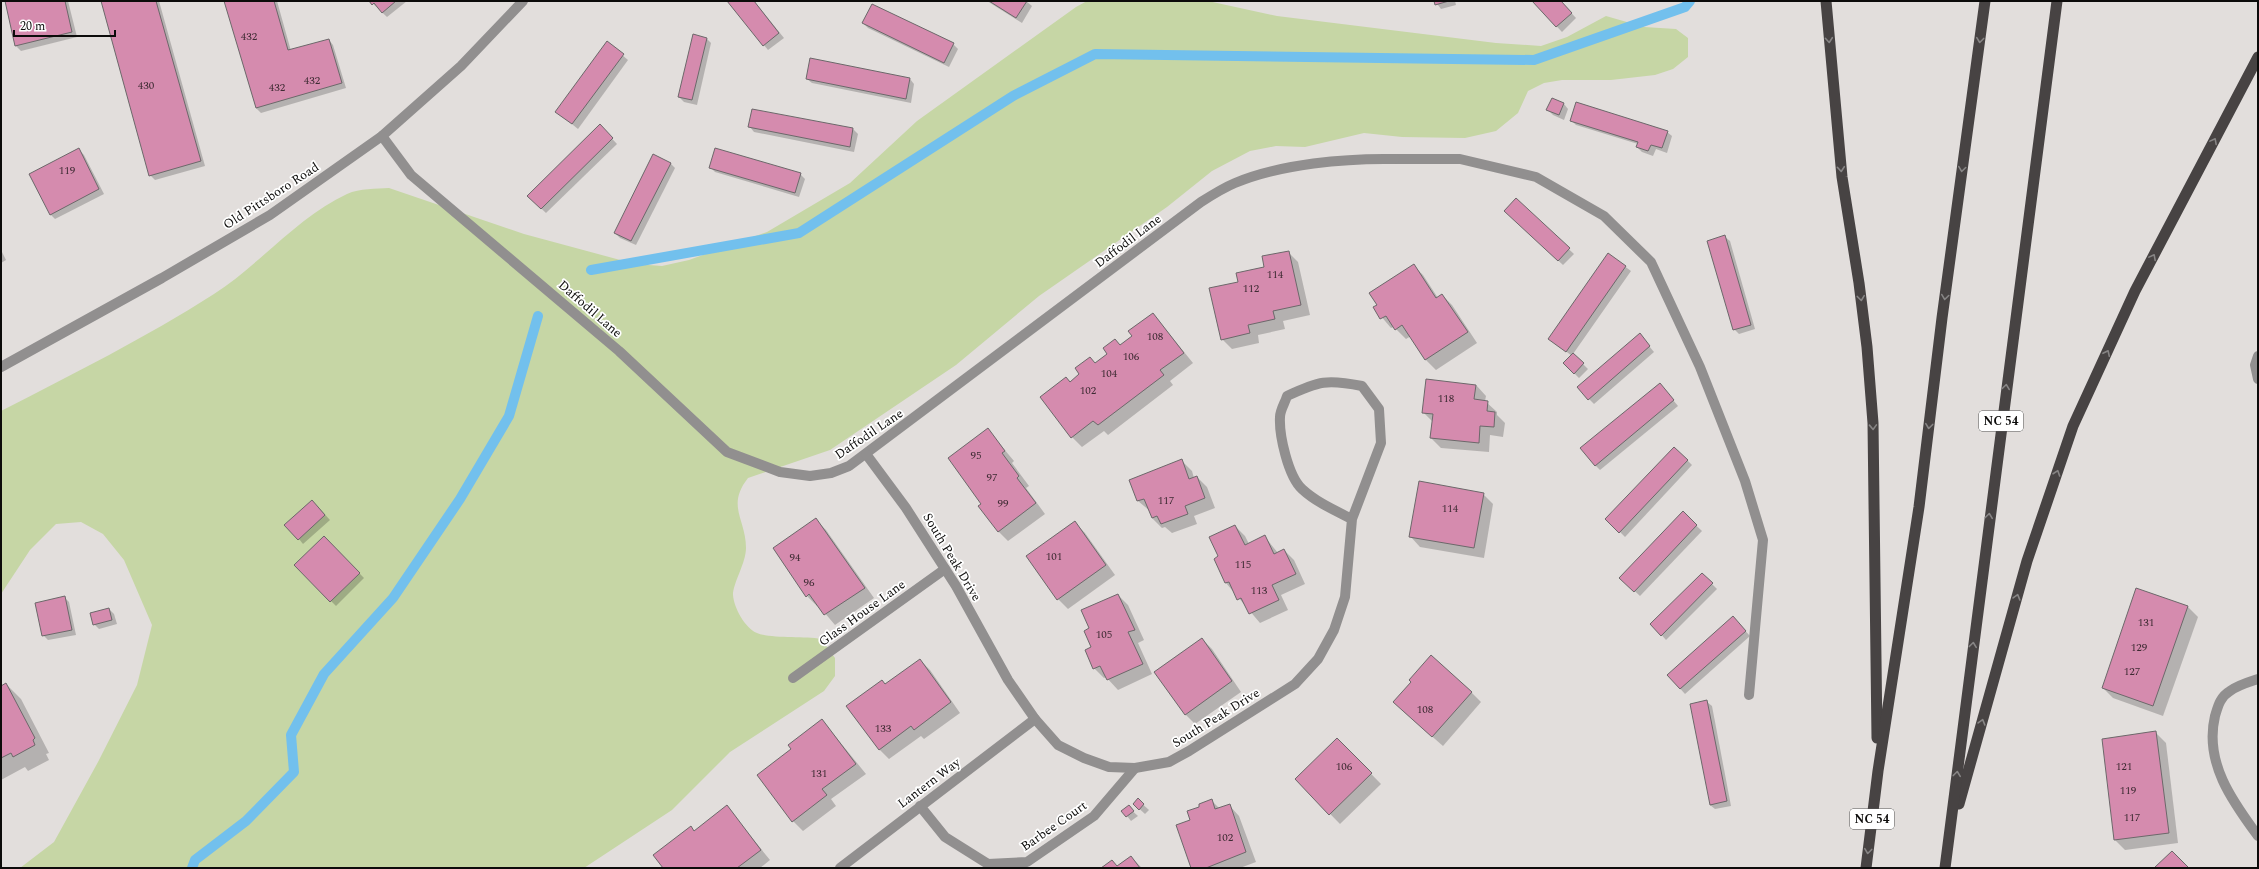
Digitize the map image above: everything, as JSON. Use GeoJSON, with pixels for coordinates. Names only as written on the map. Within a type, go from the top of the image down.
{"type":"FeatureCollection","features":[{"type":"Feature","properties":{"kind":"highway"},"geometry":{"type":"LineString","coordinates":[[1826,1],[1842,177],[1859,283],[1867,347],[1873,423],[1878,770]]}},
{"type":"Feature","properties":{"kind":"highway","name":"NC 54"},"geometry":{"type":"LineString","coordinates":[[1866,868],[1878,770],[1919,508],[1942,318],[1985,1]]}},
{"type":"Feature","properties":{"kind":"highway","name":"NC 54"},"geometry":{"type":"LineString","coordinates":[[1945,868],[2057,1]]}},
{"type":"Feature","properties":{"kind":"highway"},"geometry":{"type":"LineString","coordinates":[[1949,841],[2027,561],[2073,426],[2135,291],[2258,57]]}},
{"type":"Feature","properties":{"kind":"street","name":"Old Pittsboro Road"},"geometry":{"type":"LineString","coordinates":[[1,366],[162,278],[270,215],[382,136],[461,66],[523,1]]}},
{"type":"Feature","properties":{"kind":"street","name":"Daffodil Lane"},"geometry":{"type":"LineString","coordinates":[[382,136],[411,174],[619,351],[727,452],[780,472],[810,476],[831,473],[849,466],[1201,202],[1235,183],[1275,170],[1366,159],[1460,159],[1536,177],[1604,216],[1651,262],[1700,367],[1745,481],[1763,540],[1750,695]]}},
{"type":"Feature","properties":{"kind":"street"},"geometry":{"type":"LineString","coordinates":[[2258,356],[2255,365],[2258,379]]}},
{"type":"Feature","properties":{"kind":"street","name":"South Peak Drive"},"geometry":{"type":"LineString","coordinates":[[866,454],[906,508],[945,570],[1008,680],[1034,719],[1058,745],[1084,758],[1109,766],[1135,768],[1169,762],[1189,751],[1295,684],[1318,659],[1334,630],[1345,597],[1352,519],[1381,443],[1379,409],[1362,386],[1336,380],[1310,385],[1287,396],[1280,416],[1282,442],[1289,466],[1301,488],[1321,503],[1352,519]]}},
{"type":"Feature","properties":{"kind":"street","name":"Glass House Lane"},"geometry":{"type":"LineString","coordinates":[[793,678],[945,570]]}},
{"type":"Feature","properties":{"kind":"street"},"geometry":{"type":"LineString","coordinates":[[2258,679],[2229,691],[2219,702],[2212,731],[2215,760],[2222,782],[2255,824],[2258,836]]}},
{"type":"Feature","properties":{"kind":"street","name":"Lantern Way"},"geometry":{"type":"LineString","coordinates":[[840,868],[1034,719]]}},
{"type":"Feature","properties":{"kind":"street","name":"Barbee Court"},"geometry":{"type":"LineString","coordinates":[[920,806],[946,837],[988,864],[1027,862],[1094,816],[1135,768]]}},
{"type":"Feature","properties":{"kind":"green space"},"geometry":{"type":"Polygon","coordinates":[[[1087,1],[1208,1],[1277,16],[1496,43],[1541,46],[1567,37],[1606,16],[1644,27],[1676,29],[1688,38],[1688,57],[1673,69],[1655,75],[1611,80],[1562,80],[1544,83],[1528,91],[1518,113],[1496,131],[1465,138],[1402,137],[1364,133],[1305,147],[1276,146],[1250,151],[1212,171],[1167,207],[1039,296],[956,365],[830,450],[748,478],[738,497],[739,513],[746,548],[744,560],[733,595],[735,606],[748,627],[757,633],[779,637],[821,639],[835,658],[835,676],[824,691],[730,752],[672,810],[584,868],[20,868],[54,842],[98,762],[137,685],[152,625],[124,560],[103,534],[81,522],[56,524],[30,550],[1,594],[1,411],[162,326],[214,294],[231,282],[312,215],[329,203],[357,191],[389,188],[524,234],[635,264],[662,266],[689,260],[767,232],[850,183],[917,121],[1076,7],[1087,1]]]}},
{"type":"Feature","properties":{"kind":"building"},"geometry":{"type":"Polygon","coordinates":[[[5,1],[65,1],[72,32],[15,46],[5,1]]]}},
{"type":"Feature","properties":{"kind":"building"},"geometry":{"type":"Polygon","coordinates":[[[101,1],[156,1],[201,161],[149,176],[101,1]]]}},
{"type":"Feature","properties":{"kind":"building"},"geometry":{"type":"Polygon","coordinates":[[[224,1],[274,1],[288,50],[329,39],[342,83],[256,108],[224,1]]]}},
{"type":"Feature","properties":{"kind":"building"},"geometry":{"type":"Polygon","coordinates":[[[369,1],[396,1],[382,13],[374,3],[372,5],[369,1]]]}},
{"type":"Feature","properties":{"kind":"building"},"geometry":{"type":"Polygon","coordinates":[[[727,1],[754,1],[779,33],[763,46],[727,1]]]}},
{"type":"Feature","properties":{"kind":"building"},"geometry":{"type":"Polygon","coordinates":[[[989,1],[1027,1],[1016,18],[989,1]]]}},
{"type":"Feature","properties":{"kind":"building"},"geometry":{"type":"Polygon","coordinates":[[[1434,1],[1449,1],[1435,5],[1434,1]]]}},
{"type":"Feature","properties":{"kind":"building"},"geometry":{"type":"Polygon","coordinates":[[[1532,1],[1561,1],[1572,13],[1556,27],[1532,1]]]}},
{"type":"Feature","properties":{"kind":"building"},"geometry":{"type":"Polygon","coordinates":[[[872,4],[954,43],[944,63],[862,23],[872,4]]]}},
{"type":"Feature","properties":{"kind":"building"},"geometry":{"type":"Polygon","coordinates":[[[693,34],[707,38],[692,100],[678,97],[693,34]]]}},
{"type":"Feature","properties":{"kind":"building"},"geometry":{"type":"Polygon","coordinates":[[[607,41],[624,54],[572,124],[555,112],[607,41]]]}},
{"type":"Feature","properties":{"kind":"building"},"geometry":{"type":"Polygon","coordinates":[[[810,58],[910,78],[906,99],[806,79],[810,58]]]}},
{"type":"Feature","properties":{"kind":"building"},"geometry":{"type":"Polygon","coordinates":[[[1552,98],[1564,103],[1559,115],[1546,110],[1552,98]]]}},
{"type":"Feature","properties":{"kind":"building"},"geometry":{"type":"Polygon","coordinates":[[[1576,102],[1668,131],[1662,148],[1651,145],[1648,151],[1636,147],[1638,142],[1570,121],[1576,102]]]}},
{"type":"Feature","properties":{"kind":"building"},"geometry":{"type":"Polygon","coordinates":[[[752,109],[853,128],[850,147],[748,127],[752,109]]]}},
{"type":"Feature","properties":{"kind":"building"},"geometry":{"type":"Polygon","coordinates":[[[600,124],[613,138],[541,209],[527,196],[600,124]]]}},
{"type":"Feature","properties":{"kind":"building"},"geometry":{"type":"Polygon","coordinates":[[[79,148],[99,189],[50,215],[29,174],[79,148]]]}},
{"type":"Feature","properties":{"kind":"building"},"geometry":{"type":"Polygon","coordinates":[[[715,148],[801,173],[795,193],[709,168],[715,148]]]}},
{"type":"Feature","properties":{"kind":"building"},"geometry":{"type":"Polygon","coordinates":[[[653,154],[671,163],[631,241],[614,233],[653,154]]]}},
{"type":"Feature","properties":{"kind":"building"},"geometry":{"type":"Polygon","coordinates":[[[1516,198],[1570,248],[1558,261],[1504,211],[1516,198]]]}},
{"type":"Feature","properties":{"kind":"building"},"geometry":{"type":"Polygon","coordinates":[[[1725,235],[1751,325],[1733,330],[1707,241],[1725,235]]]}},
{"type":"Feature","properties":{"kind":"building"},"geometry":{"type":"Polygon","coordinates":[[[1289,251],[1301,305],[1273,311],[1275,319],[1248,325],[1250,333],[1221,340],[1209,288],[1238,282],[1236,273],[1264,267],[1262,256],[1289,251]]]}},
{"type":"Feature","properties":{"kind":"building"},"geometry":{"type":"Polygon","coordinates":[[[1608,253],[1626,266],[1566,352],[1548,339],[1608,253]]]}},
{"type":"Feature","properties":{"kind":"building"},"geometry":{"type":"Polygon","coordinates":[[[1414,264],[1436,298],[1442,294],[1468,332],[1425,360],[1402,325],[1395,330],[1386,316],[1380,319],[1373,307],[1377,305],[1369,293],[1414,264]]]}},
{"type":"Feature","properties":{"kind":"building"},"geometry":{"type":"Polygon","coordinates":[[[1153,313],[1184,353],[1160,370],[1164,375],[1098,425],[1093,421],[1071,438],[1040,397],[1066,377],[1070,382],[1079,374],[1075,368],[1090,357],[1095,363],[1107,354],[1103,348],[1115,339],[1120,345],[1132,336],[1128,331],[1153,313]]]}},
{"type":"Feature","properties":{"kind":"building"},"geometry":{"type":"Polygon","coordinates":[[[1640,333],[1650,346],[1588,400],[1577,387],[1640,333]]]}},
{"type":"Feature","properties":{"kind":"building"},"geometry":{"type":"Polygon","coordinates":[[[1573,353],[1584,363],[1574,374],[1563,363],[1573,353]]]}},
{"type":"Feature","properties":{"kind":"building"},"geometry":{"type":"Polygon","coordinates":[[[1426,379],[1476,385],[1474,399],[1488,401],[1487,411],[1495,412],[1494,427],[1480,426],[1479,443],[1430,438],[1433,414],[1422,413],[1426,379]]]}},
{"type":"Feature","properties":{"kind":"building"},"geometry":{"type":"Polygon","coordinates":[[[1660,383],[1674,400],[1595,466],[1580,448],[1660,383]]]}},
{"type":"Feature","properties":{"kind":"building"},"geometry":{"type":"Polygon","coordinates":[[[988,428],[1005,451],[1002,453],[1019,476],[1017,478],[1036,503],[998,532],[978,506],[981,504],[948,458],[988,428]]]}},
{"type":"Feature","properties":{"kind":"building"},"geometry":{"type":"Polygon","coordinates":[[[1674,447],[1688,460],[1619,533],[1605,519],[1674,447]]]}},
{"type":"Feature","properties":{"kind":"building"},"geometry":{"type":"Polygon","coordinates":[[[1182,459],[1189,479],[1197,476],[1205,498],[1185,506],[1188,514],[1161,524],[1157,516],[1152,518],[1144,499],[1137,501],[1129,480],[1182,459]]]}},
{"type":"Feature","properties":{"kind":"building"},"geometry":{"type":"Polygon","coordinates":[[[1419,481],[1484,493],[1474,548],[1409,537],[1419,481]]]}},
{"type":"Feature","properties":{"kind":"building"},"geometry":{"type":"Polygon","coordinates":[[[312,500],[325,515],[298,540],[284,525],[312,500]]]}},
{"type":"Feature","properties":{"kind":"building"},"geometry":{"type":"Polygon","coordinates":[[[1683,511],[1697,525],[1634,592],[1619,578],[1683,511]]]}},
{"type":"Feature","properties":{"kind":"building"},"geometry":{"type":"Polygon","coordinates":[[[816,518],[865,588],[824,615],[809,594],[806,597],[773,548],[816,518]]]}},
{"type":"Feature","properties":{"kind":"building"},"geometry":{"type":"Polygon","coordinates":[[[1075,521],[1106,565],[1057,600],[1026,556],[1075,521]]]}},
{"type":"Feature","properties":{"kind":"building"},"geometry":{"type":"Polygon","coordinates":[[[1235,525],[1245,545],[1265,535],[1274,554],[1284,549],[1296,574],[1272,585],[1279,600],[1249,614],[1241,598],[1237,600],[1229,582],[1225,583],[1214,559],[1218,556],[1209,537],[1235,525]]]}},
{"type":"Feature","properties":{"kind":"building"},"geometry":{"type":"Polygon","coordinates":[[[324,536],[360,573],[330,602],[294,565],[324,536]]]}},
{"type":"Feature","properties":{"kind":"building"},"geometry":{"type":"Polygon","coordinates":[[[1702,573],[1713,583],[1661,636],[1650,624],[1702,573]]]}},
{"type":"Feature","properties":{"kind":"building"},"geometry":{"type":"Polygon","coordinates":[[[2136,588],[2188,606],[2153,706],[2102,688],[2136,588]]]}},
{"type":"Feature","properties":{"kind":"building"},"geometry":{"type":"Polygon","coordinates":[[[1118,594],[1135,630],[1128,632],[1143,664],[1107,680],[1100,666],[1093,669],[1085,650],[1091,647],[1084,631],[1089,628],[1081,610],[1118,594]]]}},
{"type":"Feature","properties":{"kind":"building"},"geometry":{"type":"Polygon","coordinates":[[[65,596],[72,630],[42,636],[35,603],[65,596]]]}},
{"type":"Feature","properties":{"kind":"building"},"geometry":{"type":"Polygon","coordinates":[[[109,608],[112,620],[93,625],[90,613],[109,608]]]}},
{"type":"Feature","properties":{"kind":"building"},"geometry":{"type":"Polygon","coordinates":[[[1733,616],[1746,631],[1680,689],[1667,675],[1733,616]]]}},
{"type":"Feature","properties":{"kind":"building"},"geometry":{"type":"Polygon","coordinates":[[[1202,638],[1232,681],[1185,715],[1154,672],[1202,638]]]}},
{"type":"Feature","properties":{"kind":"building"},"geometry":{"type":"Polygon","coordinates":[[[1431,655],[1472,692],[1432,737],[1393,702],[1411,682],[1409,680],[1431,655]]]}},
{"type":"Feature","properties":{"kind":"building"},"geometry":{"type":"Polygon","coordinates":[[[920,659],[951,702],[914,730],[911,726],[879,750],[846,706],[882,680],[885,684],[920,659]]]}},
{"type":"Feature","properties":{"kind":"building"},"geometry":{"type":"Polygon","coordinates":[[[6,683],[35,738],[33,740],[35,745],[13,757],[11,753],[1,758],[1,686],[6,683]]]}},
{"type":"Feature","properties":{"kind":"building"},"geometry":{"type":"Polygon","coordinates":[[[1707,700],[1727,801],[1710,805],[1690,704],[1707,700]]]}},
{"type":"Feature","properties":{"kind":"building"},"geometry":{"type":"Polygon","coordinates":[[[822,719],[856,764],[822,789],[827,795],[792,822],[757,775],[791,749],[788,745],[822,719]]]}},
{"type":"Feature","properties":{"kind":"building"},"geometry":{"type":"Polygon","coordinates":[[[2156,731],[2169,833],[2114,840],[2102,739],[2156,731]]]}},
{"type":"Feature","properties":{"kind":"building"},"geometry":{"type":"Polygon","coordinates":[[[1337,738],[1372,773],[1329,815],[1295,779],[1337,738]]]}},
{"type":"Feature","properties":{"kind":"building"},"geometry":{"type":"Polygon","coordinates":[[[1138,798],[1144,804],[1139,810],[1133,804],[1138,798]]]}},
{"type":"Feature","properties":{"kind":"building"},"geometry":{"type":"Polygon","coordinates":[[[1212,799],[1215,809],[1230,804],[1246,852],[1206,868],[1191,868],[1176,825],[1190,820],[1187,811],[1199,807],[1199,804],[1212,799]]]}},
{"type":"Feature","properties":{"kind":"building"},"geometry":{"type":"Polygon","coordinates":[[[727,805],[761,850],[737,868],[663,868],[653,855],[691,826],[694,831],[727,805]]]}},
{"type":"Feature","properties":{"kind":"building"},"geometry":{"type":"Polygon","coordinates":[[[1129,805],[1134,811],[1126,817],[1121,811],[1129,805]]]}},
{"type":"Feature","properties":{"kind":"building"},"geometry":{"type":"Polygon","coordinates":[[[2172,851],[2189,868],[2154,868],[2172,851]]]}},
{"type":"Feature","properties":{"kind":"building"},"geometry":{"type":"Polygon","coordinates":[[[1131,856],[1140,868],[1101,868],[1112,860],[1117,866],[1131,856]]]}},
{"type":"Feature","properties":{"kind":"waterway"},"geometry":{"type":"LineString","coordinates":[[591,270],[799,233],[1013,96],[1095,54],[1534,60],[1685,7],[1690,1]]}},
{"type":"Feature","properties":{"kind":"waterway"},"geometry":{"type":"LineString","coordinates":[[192,868],[195,860],[246,821],[294,772],[291,735],[324,674],[393,598],[460,499],[509,416],[538,316]]}}]}
